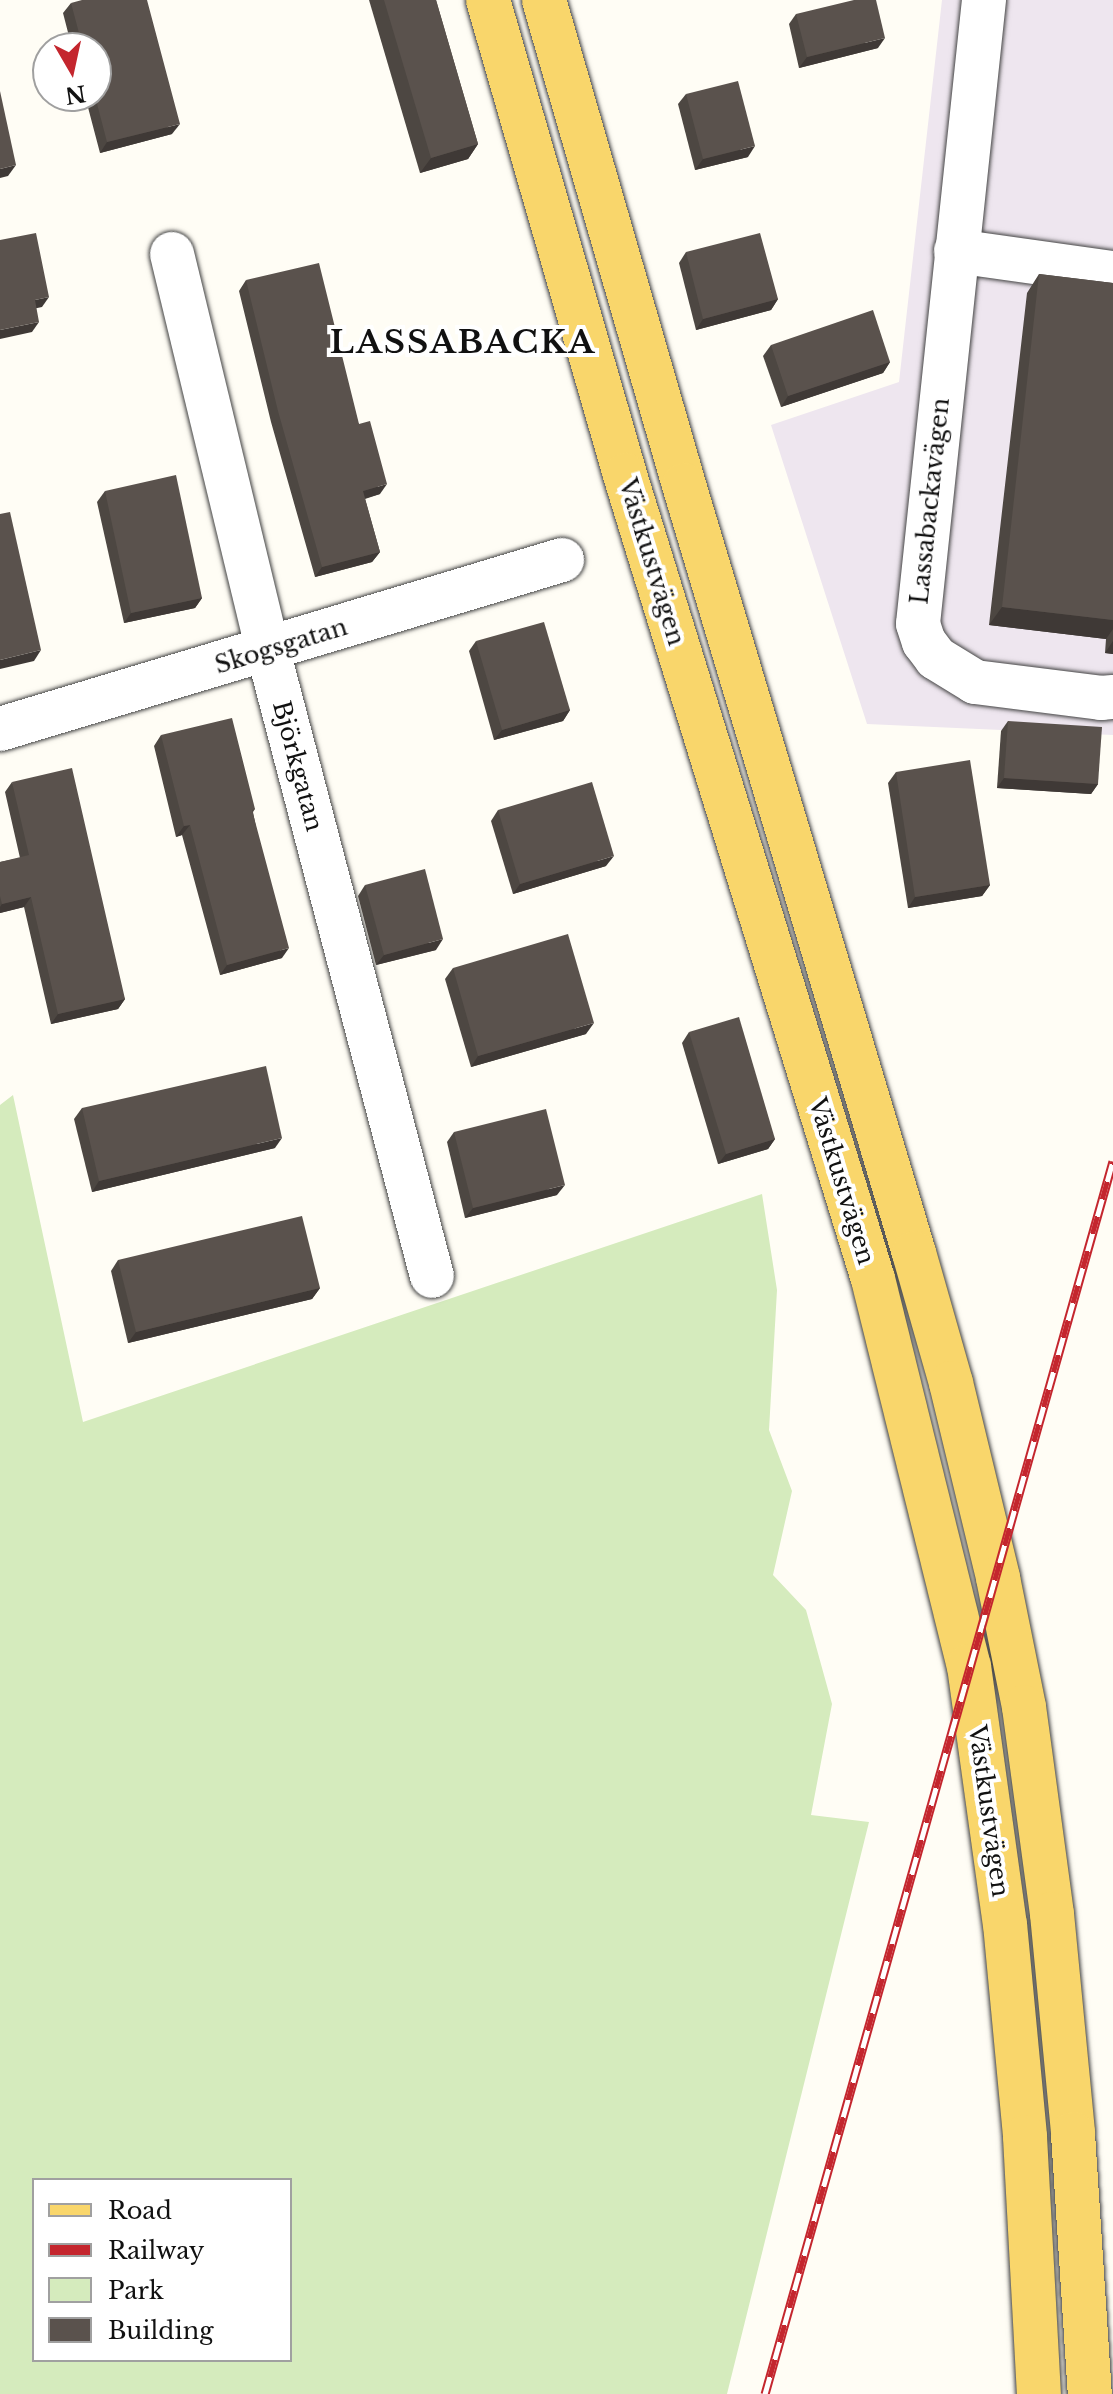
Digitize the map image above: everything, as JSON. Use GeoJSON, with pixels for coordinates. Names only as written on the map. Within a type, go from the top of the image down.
{"type":"FeatureCollection","features":[{"type":"Feature","properties":{"kind":"main road","name":"Västkustvägen"},"geometry":{"type":"LineString","coordinates":[[488,0],[625,475],[873,1279],[969,1666],[1005,1924],[1025,2137],[1039,2394]]}},
{"type":"Feature","properties":{"kind":"main road","name":"Västkustvägen"},"geometry":{"type":"LineString","coordinates":[[544,0],[684,485],[914,1253],[998,1578],[1024,1707],[1052,1914],[1073,2134],[1090,2394]]}},
{"type":"Feature","properties":{"kind":"street","name":"Lassabackavägen"},"geometry":{"type":"LineString","coordinates":[[984,0],[918,599],[918,624],[924,642],[936,658],[975,682],[1113,697]]}},
{"type":"Feature","properties":{"kind":"street"},"geometry":{"type":"LineString","coordinates":[[956,251],[1113,273]]}},
{"type":"Feature","properties":{"kind":"street","name":"Björkgatan"},"geometry":{"type":"LineString","coordinates":[[172,254],[268,651],[432,1276]]}},
{"type":"Feature","properties":{"kind":"street","name":"Skogsgatan"},"geometry":{"type":"LineString","coordinates":[[0,729],[268,651],[562,560]]}},
{"type":"Feature","properties":{"kind":"shaded area"},"geometry":{"type":"Polygon","coordinates":[[[942,0],[1113,0],[1113,735],[867,724],[771,425],[899,382],[942,0]]]}},
{"type":"Feature","properties":{"kind":"green space"},"geometry":{"type":"Polygon","coordinates":[[[13,1095],[83,1422],[762,1194],[777,1290],[769,1430],[792,1491],[773,1575],[806,1610],[832,1704],[811,1815],[869,1822],[727,2394],[0,2394],[0,1105],[13,1095]]]}},
{"type":"Feature","properties":{"kind":"building"},"geometry":{"type":"Polygon","coordinates":[[[82,0],[147,0],[180,124],[107,142],[99,112],[112,112],[112,32],[79,32],[71,3],[82,0]]]}},
{"type":"Feature","properties":{"kind":"building"},"geometry":{"type":"Polygon","coordinates":[[[384,0],[436,0],[478,144],[431,158],[384,0]]]}},
{"type":"Feature","properties":{"kind":"building"},"geometry":{"type":"Polygon","coordinates":[[[854,0],[876,0],[885,38],[807,57],[796,14],[854,0]]]}},
{"type":"Feature","properties":{"kind":"building"},"geometry":{"type":"Polygon","coordinates":[[[738,81],[755,146],[703,159],[686,94],[738,81]]]}},
{"type":"Feature","properties":{"kind":"building"},"geometry":{"type":"Polygon","coordinates":[[[0,91],[16,165],[0,169],[0,91]]]}},
{"type":"Feature","properties":{"kind":"building"},"geometry":{"type":"Polygon","coordinates":[[[36,233],[49,297],[35,300],[39,322],[0,330],[0,240],[36,233]]]}},
{"type":"Feature","properties":{"kind":"building"},"geometry":{"type":"Polygon","coordinates":[[[760,233],[778,299],[703,319],[686,252],[760,233]]]}},
{"type":"Feature","properties":{"kind":"building"},"geometry":{"type":"Polygon","coordinates":[[[319,263],[359,424],[370,421],[387,484],[363,491],[380,552],[322,567],[278,411],[246,280],[319,263]]]}},
{"type":"Feature","properties":{"kind":"building"},"geometry":{"type":"Polygon","coordinates":[[[1039,274],[1113,283],[1113,620],[1002,607],[1039,274]]]}},
{"type":"Feature","properties":{"kind":"building"},"geometry":{"type":"Polygon","coordinates":[[[873,310],[890,362],[788,396],[771,345],[873,310]]]}},
{"type":"Feature","properties":{"kind":"building"},"geometry":{"type":"Polygon","coordinates":[[[176,475],[202,598],[131,613],[105,491],[176,475]]]}},
{"type":"Feature","properties":{"kind":"building"},"geometry":{"type":"Polygon","coordinates":[[[10,512],[41,650],[0,660],[0,514],[10,512]]]}},
{"type":"Feature","properties":{"kind":"building"},"geometry":{"type":"Polygon","coordinates":[[[544,622],[570,710],[502,730],[476,641],[544,622]]]}},
{"type":"Feature","properties":{"kind":"building"},"geometry":{"type":"Polygon","coordinates":[[[232,718],[255,809],[252,810],[289,948],[227,965],[190,825],[184,826],[161,735],[232,718]]]}},
{"type":"Feature","properties":{"kind":"building"},"geometry":{"type":"Polygon","coordinates":[[[1008,721],[1102,727],[1098,784],[1004,778],[1008,721]]]}},
{"type":"Feature","properties":{"kind":"building"},"geometry":{"type":"Polygon","coordinates":[[[970,760],[990,885],[915,897],[896,772],[970,760]]]}},
{"type":"Feature","properties":{"kind":"building"},"geometry":{"type":"Polygon","coordinates":[[[72,768],[125,999],[58,1014],[31,897],[2,904],[0,862],[29,855],[12,782],[72,768]]]}},
{"type":"Feature","properties":{"kind":"building"},"geometry":{"type":"Polygon","coordinates":[[[592,782],[614,856],[520,884],[498,810],[592,782]]]}},
{"type":"Feature","properties":{"kind":"building"},"geometry":{"type":"Polygon","coordinates":[[[425,869],[443,939],[384,955],[365,885],[425,869]]]}},
{"type":"Feature","properties":{"kind":"building"},"geometry":{"type":"Polygon","coordinates":[[[568,934],[594,1023],[478,1056],[453,968],[568,934]]]}},
{"type":"Feature","properties":{"kind":"building"},"geometry":{"type":"Polygon","coordinates":[[[739,1017],[775,1139],[726,1154],[689,1032],[739,1017]]]}},
{"type":"Feature","properties":{"kind":"building"},"geometry":{"type":"Polygon","coordinates":[[[266,1066],[282,1138],[99,1181],[82,1108],[266,1066]]]}},
{"type":"Feature","properties":{"kind":"building"},"geometry":{"type":"Polygon","coordinates":[[[546,1109],[565,1185],[473,1208],[454,1132],[546,1109]]]}},
{"type":"Feature","properties":{"kind":"building"},"geometry":{"type":"Polygon","coordinates":[[[302,1216],[320,1288],[136,1332],[118,1260],[302,1216]]]}},
{"type":"Feature","properties":{"kind":"railway"},"geometry":{"type":"LineString","coordinates":[[765,2394],[1113,1161]]}},
{"type":"Feature","properties":{"kind":"district","name":"LASSABACKA"},"geometry":{"type":"Point","coordinates":[463,342]}}]}
